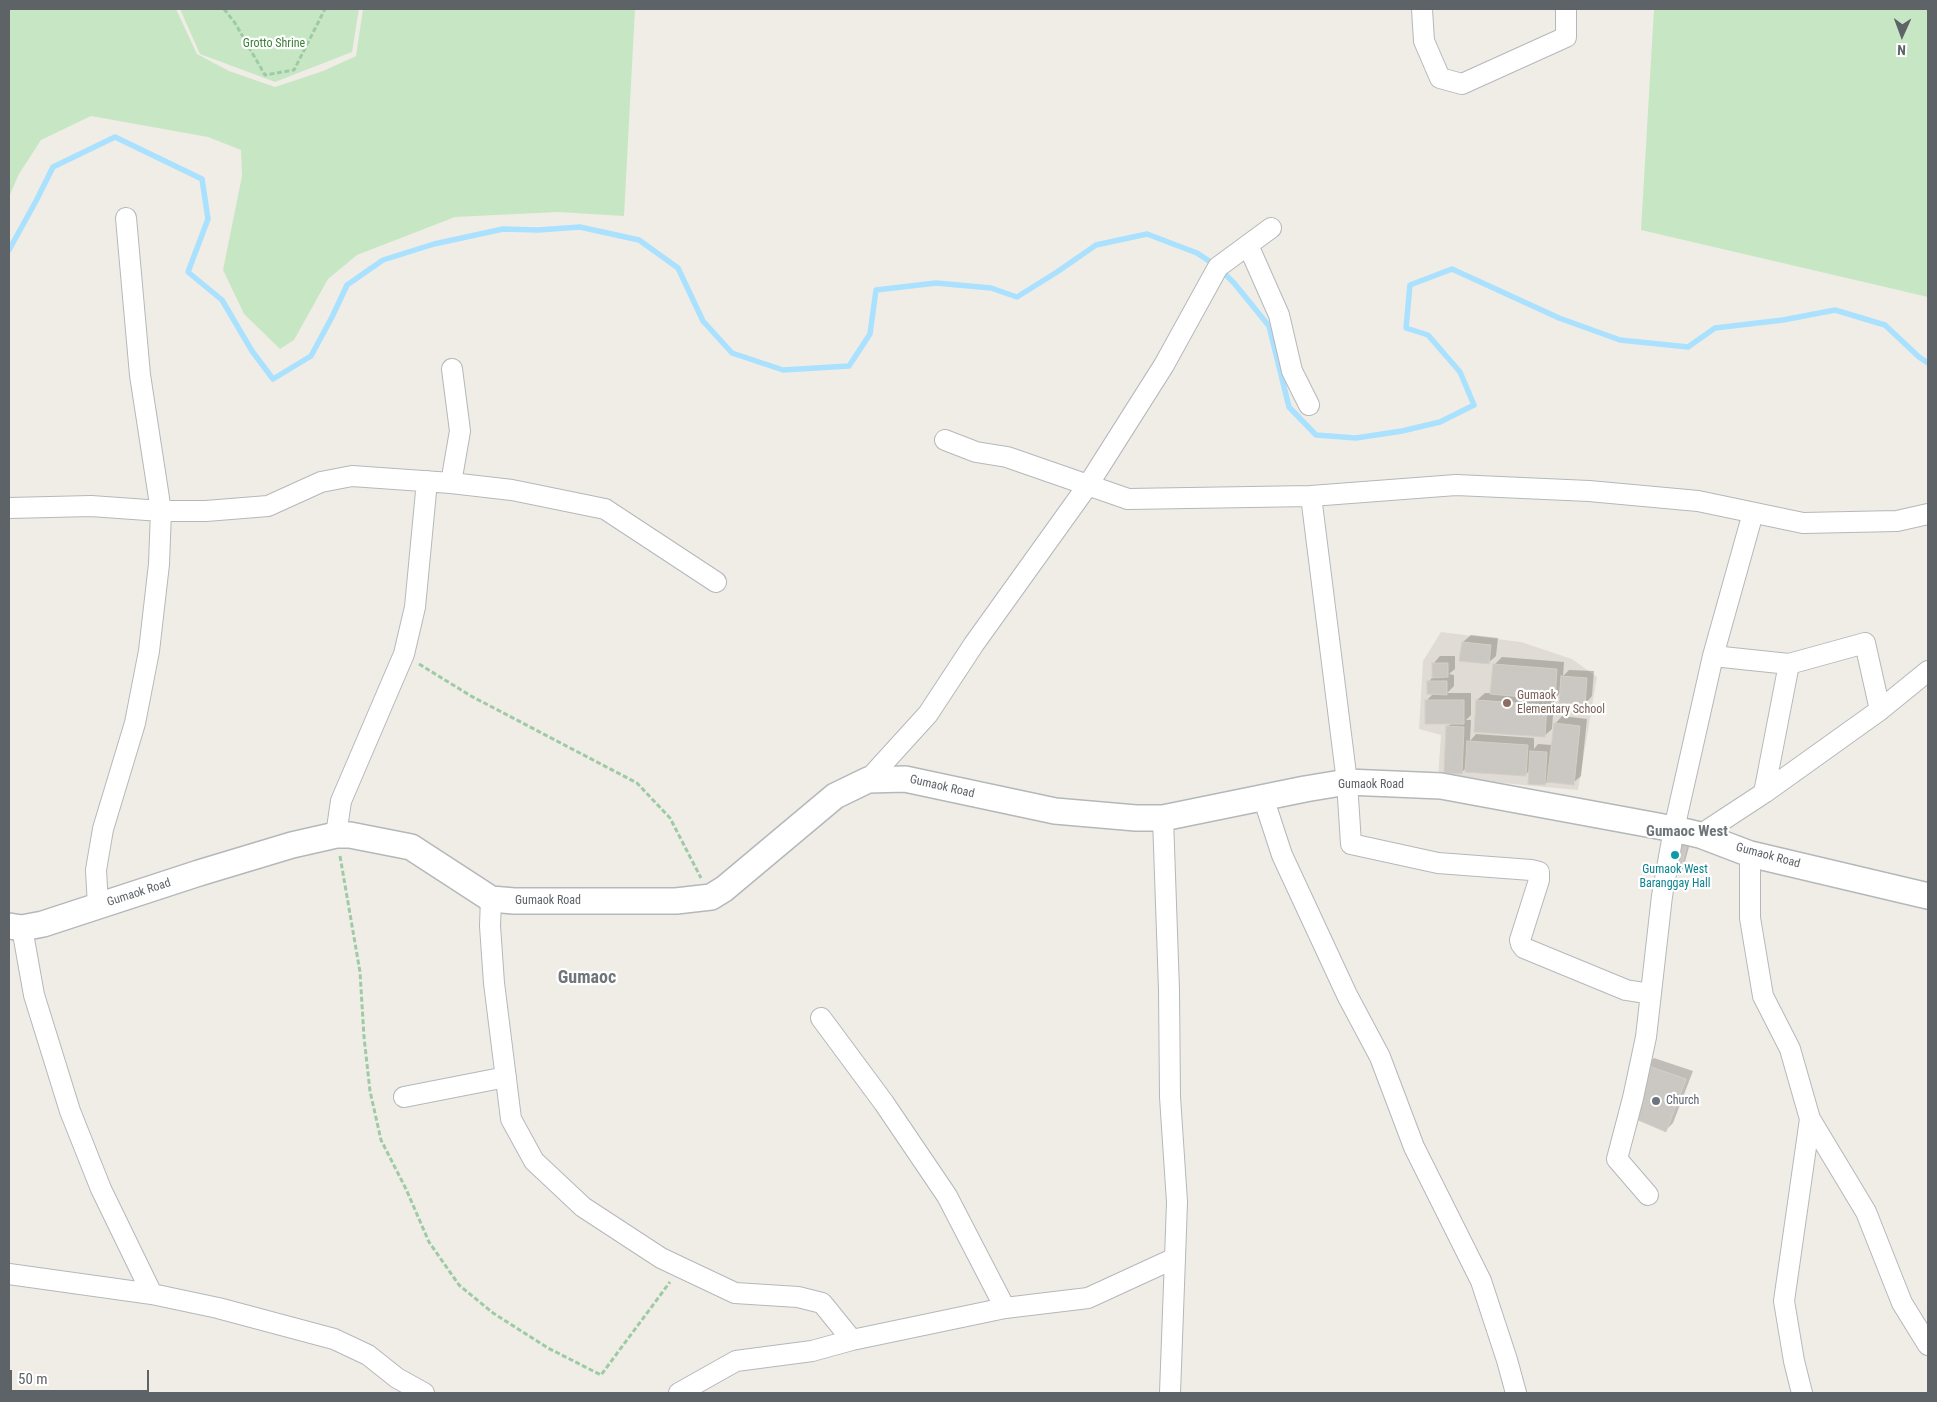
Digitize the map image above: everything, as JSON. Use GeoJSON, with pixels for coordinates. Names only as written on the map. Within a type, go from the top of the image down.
{"type":"FeatureCollection","features":[{"type":"Feature","properties":{"kind":"street"},"geometry":{"type":"LineString","coordinates":[[1422,9],[1424,41],[1440,78],[1462,84],[1566,37],[1566,9]]}},
{"type":"Feature","properties":{"kind":"street"},"geometry":{"type":"LineString","coordinates":[[98,906],[96,870],[103,829],[136,724],[149,651],[159,564],[161,512],[140,375],[126,218]]}},
{"type":"Feature","properties":{"kind":"street"},"geometry":{"type":"LineString","coordinates":[[868,780],[928,714],[1000,607],[1088,485],[1164,365],[1218,267],[1271,228]]}},
{"type":"Feature","properties":{"kind":"street"},"geometry":{"type":"LineString","coordinates":[[1248,245],[1278,314],[1292,371],[1309,405]]}},
{"type":"Feature","properties":{"kind":"street"},"geometry":{"type":"LineString","coordinates":[[451,483],[460,431],[452,368]]}},
{"type":"Feature","properties":{"kind":"street"},"geometry":{"type":"LineString","coordinates":[[945,440],[976,452],[1006,457],[1128,499],[1312,496],[1456,485],[1589,491],[1698,501],[1803,523],[1897,521],[1928,514]]}},
{"type":"Feature","properties":{"kind":"street"},"geometry":{"type":"LineString","coordinates":[[9,508],[91,506],[161,512],[206,511],[268,506],[321,482],[352,476],[451,483],[512,490],[606,508],[716,582]]}},
{"type":"Feature","properties":{"kind":"street"},"geometry":{"type":"LineString","coordinates":[[336,835],[341,801],[404,654],[415,607],[428,481]]}},
{"type":"Feature","properties":{"kind":"street"},"geometry":{"type":"LineString","coordinates":[[1312,496],[1347,782],[1351,844],[1438,863],[1539,872],[1539,880],[1520,940],[1524,948],[1626,990],[1651,994]]}},
{"type":"Feature","properties":{"kind":"street"},"geometry":{"type":"LineString","coordinates":[[1648,1195],[1617,1159],[1643,1054],[1662,896],[1674,829],[1713,656],[1753,512]]}},
{"type":"Feature","properties":{"kind":"street"},"geometry":{"type":"LineString","coordinates":[[1713,656],[1789,664],[1865,643],[1880,710]]}},
{"type":"Feature","properties":{"kind":"street"},"geometry":{"type":"LineString","coordinates":[[1764,793],[1789,664]]}},
{"type":"Feature","properties":{"kind":"street"},"geometry":{"type":"LineString","coordinates":[[1700,835],[1764,793],[1880,710],[1928,671]]}},
{"type":"Feature","properties":{"kind":"street","name":"Gumaok Road"},"geometry":{"type":"LineString","coordinates":[[15,927],[43,924],[199,873],[292,845],[336,835],[350,835],[410,847],[490,899],[514,901],[676,901],[711,897],[724,889],[835,796],[868,780],[905,779],[1055,811],[1136,818],[1163,818],[1347,782],[1441,786],[1674,829],[1700,835],[1750,854],[1928,896]]}},
{"type":"Feature","properties":{"kind":"street"},"geometry":{"type":"LineString","coordinates":[[1263,797],[1282,855],[1347,995],[1380,1057],[1412,1143],[1481,1281],[1516,1393]]}},
{"type":"Feature","properties":{"kind":"street"},"geometry":{"type":"LineString","coordinates":[[1163,818],[1169,990],[1170,1097],[1177,1202],[1170,1393]]}},
{"type":"Feature","properties":{"kind":"street"},"geometry":{"type":"LineString","coordinates":[[1750,854],[1750,918],[1763,996],[1790,1049],[1810,1119],[1866,1212],[1902,1303],[1928,1346]]}},
{"type":"Feature","properties":{"kind":"street"},"geometry":{"type":"LineString","coordinates":[[490,899],[494,983],[511,1119],[534,1161],[583,1207],[660,1258],[734,1293],[798,1297],[822,1303],[852,1340]]}},
{"type":"Feature","properties":{"kind":"street"},"geometry":{"type":"LineString","coordinates":[[15,927],[70,1111],[101,1189],[152,1294]]}},
{"type":"Feature","properties":{"kind":"street"},"geometry":{"type":"LineString","coordinates":[[820,1018],[884,1103],[946,1196],[1005,1308]]}},
{"type":"Feature","properties":{"kind":"street"},"geometry":{"type":"LineString","coordinates":[[404,1097],[506,1077]]}},
{"type":"Feature","properties":{"kind":"street"},"geometry":{"type":"LineString","coordinates":[[1802,1393],[1794,1360],[1784,1301],[1810,1119]]}},
{"type":"Feature","properties":{"kind":"street"},"geometry":{"type":"LineString","coordinates":[[679,1393],[736,1361],[812,1351],[852,1340],[1005,1308],[1088,1298],[1175,1258]]}},
{"type":"Feature","properties":{"kind":"street"},"geometry":{"type":"LineString","coordinates":[[9,1274],[152,1294],[218,1308],[334,1339],[368,1355],[397,1378],[424,1393]]}},
{"type":"Feature","properties":{"kind":"path"},"geometry":{"type":"LineString","coordinates":[[224,9],[236,23],[265,75],[294,70],[325,9]]}},
{"type":"Feature","properties":{"kind":"path"},"geometry":{"type":"LineString","coordinates":[[404,654],[471,696],[637,784],[670,818],[711,897]]}},
{"type":"Feature","properties":{"kind":"path"},"geometry":{"type":"LineString","coordinates":[[336,835],[360,972],[370,1091],[380,1140],[406,1188],[429,1242],[459,1285],[493,1313],[548,1348],[601,1375],[681,1268]]}},
{"type":"Feature","properties":{"kind":"shaded area","name":"Gumaok Elementary School"},"geometry":{"type":"Polygon","coordinates":[[[1441,632],[1521,642],[1572,659],[1597,677],[1578,790],[1438,777],[1441,735],[1419,729],[1423,661],[1441,632]]]}},
{"type":"Feature","properties":{"kind":"green space"},"geometry":{"type":"Polygon","coordinates":[[[9,9],[176,9],[197,54],[229,71],[275,87],[323,71],[356,56],[363,9],[635,9],[624,216],[558,212],[455,217],[357,255],[328,279],[294,340],[280,349],[244,314],[223,270],[242,176],[241,150],[208,137],[91,116],[41,140],[19,174],[9,197],[9,9]]]}},
{"type":"Feature","properties":{"kind":"green space","name":"Grotto Shrine"},"geometry":{"type":"Polygon","coordinates":[[[180,9],[359,9],[352,52],[275,82],[200,54],[180,9]]]}},
{"type":"Feature","properties":{"kind":"green space"},"geometry":{"type":"Polygon","coordinates":[[[1654,9],[1928,9],[1928,297],[1641,230],[1654,9]]]}},
{"type":"Feature","properties":{"kind":"building"},"geometry":{"type":"Polygon","coordinates":[[[1462,642],[1491,645],[1489,664],[1459,661],[1462,642]]]}},
{"type":"Feature","properties":{"kind":"building"},"geometry":{"type":"Polygon","coordinates":[[[1432,663],[1448,663],[1448,677],[1432,678],[1432,663]]]}},
{"type":"Feature","properties":{"kind":"building"},"geometry":{"type":"Polygon","coordinates":[[[1493,664],[1557,669],[1555,700],[1490,694],[1493,664]]]}},
{"type":"Feature","properties":{"kind":"building"},"geometry":{"type":"Polygon","coordinates":[[[1561,676],[1587,678],[1585,705],[1559,703],[1561,676]]]}},
{"type":"Feature","properties":{"kind":"building"},"geometry":{"type":"Polygon","coordinates":[[[1427,681],[1447,681],[1447,695],[1427,694],[1427,681]]]}},
{"type":"Feature","properties":{"kind":"building"},"geometry":{"type":"Polygon","coordinates":[[[1425,700],[1464,700],[1464,724],[1425,724],[1425,700]]]}},
{"type":"Feature","properties":{"kind":"building"},"geometry":{"type":"Polygon","coordinates":[[[1476,700],[1547,705],[1545,737],[1474,732],[1476,700]]]}},
{"type":"Feature","properties":{"kind":"building"},"geometry":{"type":"Polygon","coordinates":[[[1554,723],[1580,726],[1574,785],[1547,782],[1554,723]]]}},
{"type":"Feature","properties":{"kind":"building"},"geometry":{"type":"Polygon","coordinates":[[[1446,726],[1464,727],[1462,774],[1444,773],[1446,726]]]}},
{"type":"Feature","properties":{"kind":"building"},"geometry":{"type":"Polygon","coordinates":[[[1467,741],[1528,745],[1526,776],[1465,772],[1467,741]]]}},
{"type":"Feature","properties":{"kind":"building"},"geometry":{"type":"Polygon","coordinates":[[[1530,751],[1547,752],[1545,785],[1528,784],[1530,751]]]}},
{"type":"Feature","properties":{"kind":"building","name":"Gumaok West Baranggay Hall"},"geometry":{"type":"Polygon","coordinates":[[[1668,836],[1688,841],[1679,875],[1664,870],[1668,836]]]}},
{"type":"Feature","properties":{"kind":"building","name":"Church"},"geometry":{"type":"Polygon","coordinates":[[[1645,1065],[1686,1079],[1666,1132],[1631,1117],[1645,1065]]]}},
{"type":"Feature","properties":{"kind":"waterway"},"geometry":{"type":"LineString","coordinates":[[9,250],[53,167],[115,137],[202,179],[208,219],[188,272],[222,300],[252,351],[273,379],[311,356],[347,285],[383,260],[434,244],[503,229],[538,230],[580,227],[639,240],[678,268],[703,321],[732,353],[783,370],[849,366],[870,334],[876,290],[936,283],[991,288],[1017,297],[1096,245],[1147,234],[1197,253],[1218,267],[1234,283],[1269,326],[1289,407],[1316,435],[1356,438],[1402,431],[1440,422],[1474,405],[1460,372],[1428,335],[1406,328],[1410,285],[1452,269],[1559,318],[1620,340],[1688,347],[1715,328],[1783,320],[1835,310],[1885,325],[1928,363]]}},
{"type":"Feature","properties":{"kind":"place","name":"Gumaok Elementary School"},"geometry":{"type":"Point","coordinates":[1507,703]}},
{"type":"Feature","properties":{"kind":"place","name":"Gumaok West Baranggay Hall"},"geometry":{"type":"Point","coordinates":[1675,855]}},
{"type":"Feature","properties":{"kind":"place","name":"Church"},"geometry":{"type":"Point","coordinates":[1656,1101]}},
{"type":"Feature","properties":{"kind":"district","name":"Gumaoc West"},"geometry":{"type":"Point","coordinates":[1687,832]}},
{"type":"Feature","properties":{"kind":"district","name":"Gumaoc"},"geometry":{"type":"Point","coordinates":[587,978]}}]}
